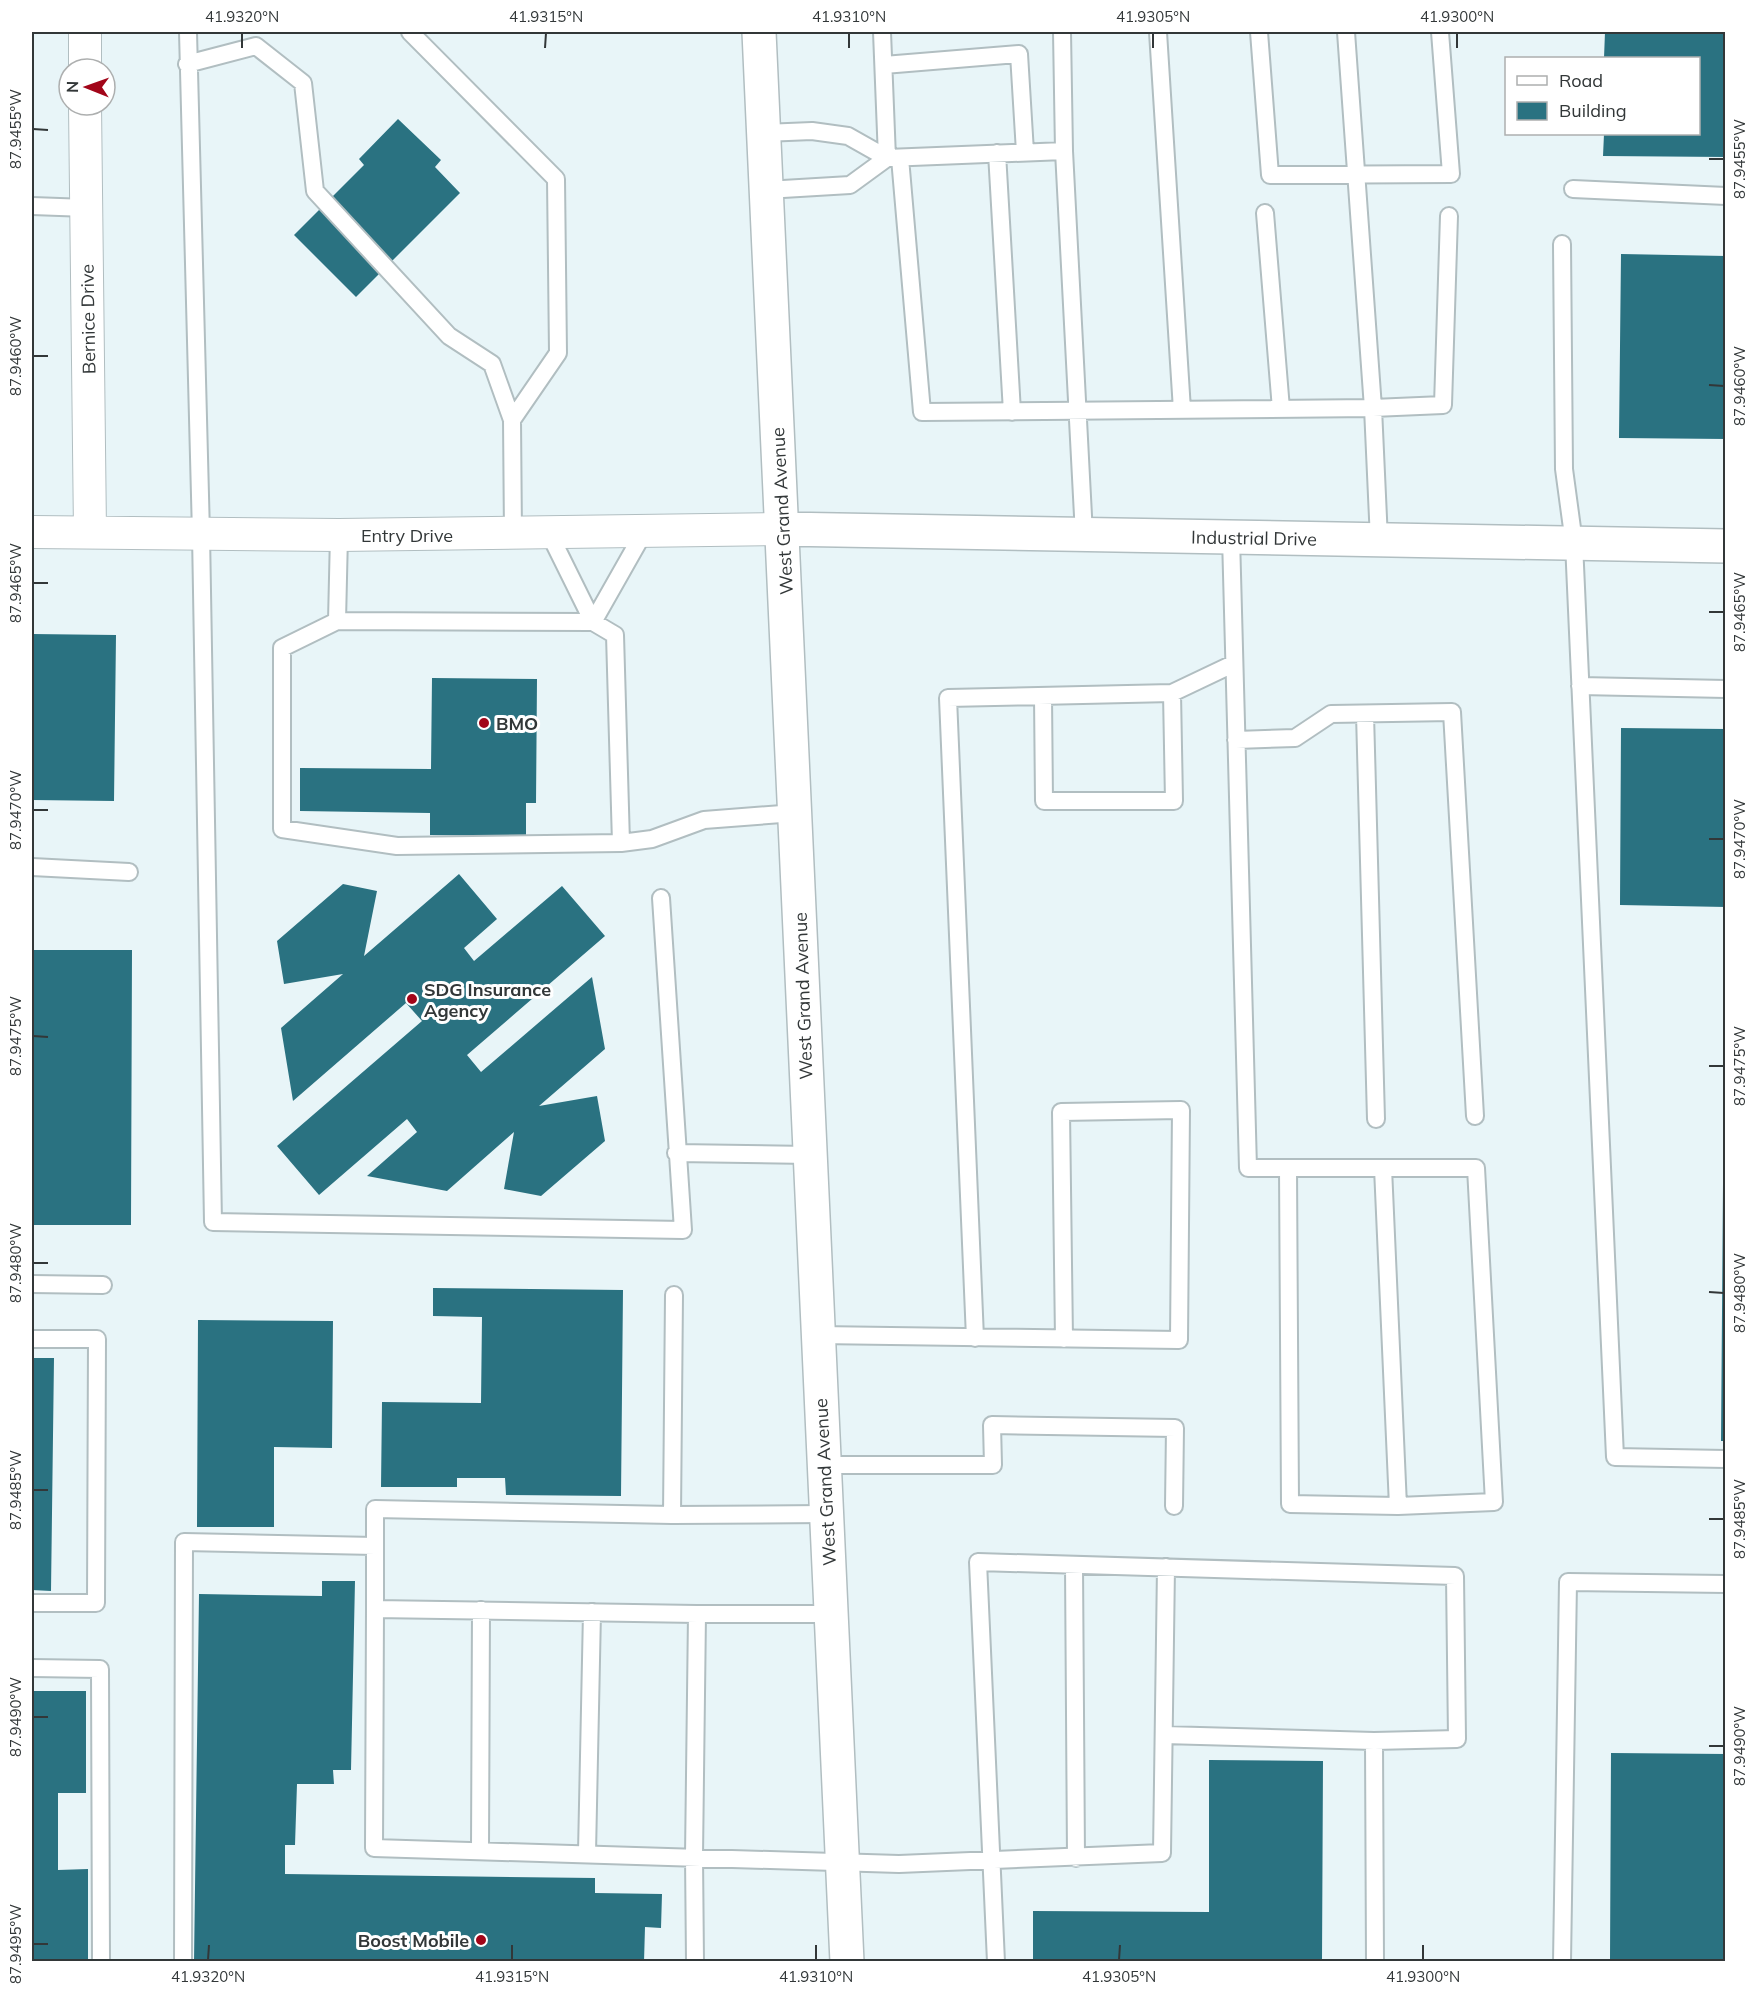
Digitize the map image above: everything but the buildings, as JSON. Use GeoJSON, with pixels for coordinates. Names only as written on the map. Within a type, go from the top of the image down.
{"type":"FeatureCollection","features":[{"type":"Feature","properties":{"kind":"main road","name":"West Grand Avenue"},"geometry":{"type":"LineString","coordinates":[[759,32],[847,1962]]}},
{"type":"Feature","properties":{"kind":"main road","name":"Industrial Drive"},"geometry":{"type":"LineString","coordinates":[[782,529],[1725,546]]}},
{"type":"Feature","properties":{"kind":"street"},"geometry":{"type":"LineString","coordinates":[[85,32],[85,57]]}},
{"type":"Feature","properties":{"kind":"street","name":"Bernice Drive"},"geometry":{"type":"LineString","coordinates":[[85,117],[90,532]]}},
{"type":"Feature","properties":{"kind":"street","name":"Entry Drive"},"geometry":{"type":"LineString","coordinates":[[32,532],[339,535],[782,529]]}},
{"type":"Feature","properties":{"kind":"lane"},"geometry":{"type":"LineString","coordinates":[[188,32],[201,534],[213,1222],[683,1230],[676,1153],[661,898]]}},
{"type":"Feature","properties":{"kind":"lane"},"geometry":{"type":"LineString","coordinates":[[410,32],[556,179],[558,352],[512,420]]}},
{"type":"Feature","properties":{"kind":"lane"},"geometry":{"type":"LineString","coordinates":[[882,32],[922,412],[1078,412],[1443,405],[1449,216]]}},
{"type":"Feature","properties":{"kind":"lane"},"geometry":{"type":"LineString","coordinates":[[1062,32],[1064,150],[1084,535]]}},
{"type":"Feature","properties":{"kind":"lane"},"geometry":{"type":"LineString","coordinates":[[1158,32],[1182,410]]}},
{"type":"Feature","properties":{"kind":"lane"},"geometry":{"type":"LineString","coordinates":[[1259,32],[1270,175],[1451,174],[1440,32]]}},
{"type":"Feature","properties":{"kind":"lane"},"geometry":{"type":"LineString","coordinates":[[1346,32],[1379,540]]}},
{"type":"Feature","properties":{"kind":"lane"},"geometry":{"type":"LineString","coordinates":[[188,64],[256,46],[303,83],[315,191],[449,336],[492,364],[512,420],[513,534]]}},
{"type":"Feature","properties":{"kind":"lane"},"geometry":{"type":"LineString","coordinates":[[884,65],[1019,54],[1025,152]]}},
{"type":"Feature","properties":{"kind":"lane"},"geometry":{"type":"LineString","coordinates":[[764,134],[812,131],[848,136],[894,158],[1064,150]]}},
{"type":"Feature","properties":{"kind":"lane"},"geometry":{"type":"LineString","coordinates":[[997,153],[1012,412]]}},
{"type":"Feature","properties":{"kind":"lane"},"geometry":{"type":"LineString","coordinates":[[766,190],[850,185],[894,158]]}},
{"type":"Feature","properties":{"kind":"lane"},"geometry":{"type":"LineString","coordinates":[[1573,189],[1725,196]]}},
{"type":"Feature","properties":{"kind":"lane"},"geometry":{"type":"LineString","coordinates":[[32,206],[87,208]]}},
{"type":"Feature","properties":{"kind":"lane"},"geometry":{"type":"LineString","coordinates":[[1265,213],[1281,409]]}},
{"type":"Feature","properties":{"kind":"lane"},"geometry":{"type":"LineString","coordinates":[[1562,244],[1564,469],[1574,543],[1615,1457],[1725,1459]]}},
{"type":"Feature","properties":{"kind":"lane"},"geometry":{"type":"LineString","coordinates":[[593,622],[644,532]]}},
{"type":"Feature","properties":{"kind":"lane"},"geometry":{"type":"LineString","coordinates":[[549,533],[593,622]]}},
{"type":"Feature","properties":{"kind":"lane"},"geometry":{"type":"LineString","coordinates":[[337,621],[339,535]]}},
{"type":"Feature","properties":{"kind":"lane"},"geometry":{"type":"LineString","coordinates":[[1231,537],[1248,1168],[1288,1168],[1476,1168],[1494,1502],[1398,1506],[1290,1504],[1288,1168]]}},
{"type":"Feature","properties":{"kind":"lane"},"geometry":{"type":"LineString","coordinates":[[621,843],[615,635],[593,622],[337,621],[282,648],[282,828],[397,846],[621,843],[652,839],[705,820],[795,813]]}},
{"type":"Feature","properties":{"kind":"lane"},"geometry":{"type":"LineString","coordinates":[[975,1338],[948,698],[1172,693],[1233,664]]}},
{"type":"Feature","properties":{"kind":"lane"},"geometry":{"type":"LineString","coordinates":[[1580,686],[1725,689]]}},
{"type":"Feature","properties":{"kind":"lane"},"geometry":{"type":"LineString","coordinates":[[1042,696],[1044,801],[1174,801],[1172,693]]}},
{"type":"Feature","properties":{"kind":"lane"},"geometry":{"type":"LineString","coordinates":[[1236,740],[1295,738],[1331,714],[1452,712],[1475,1116]]}},
{"type":"Feature","properties":{"kind":"lane"},"geometry":{"type":"LineString","coordinates":[[1365,714],[1377,1119]]}},
{"type":"Feature","properties":{"kind":"lane"},"geometry":{"type":"LineString","coordinates":[[32,867],[129,872]]}},
{"type":"Feature","properties":{"kind":"lane"},"geometry":{"type":"LineString","coordinates":[[818,1335],[975,1338],[1064,1339],[1179,1340],[1181,1110],[1061,1112],[1064,1339]]}},
{"type":"Feature","properties":{"kind":"lane"},"geometry":{"type":"LineString","coordinates":[[676,1153],[810,1155]]}},
{"type":"Feature","properties":{"kind":"lane"},"geometry":{"type":"LineString","coordinates":[[1383,1168],[1398,1506]]}},
{"type":"Feature","properties":{"kind":"lane"},"geometry":{"type":"LineString","coordinates":[[32,1284],[103,1285]]}},
{"type":"Feature","properties":{"kind":"lane"},"geometry":{"type":"LineString","coordinates":[[672,1515],[674,1295]]}},
{"type":"Feature","properties":{"kind":"lane"},"geometry":{"type":"LineString","coordinates":[[32,1339],[97,1339],[96,1603],[32,1603]]}},
{"type":"Feature","properties":{"kind":"lane"},"geometry":{"type":"LineString","coordinates":[[824,1465],[993,1465],[992,1425],[1175,1428],[1174,1506]]}},
{"type":"Feature","properties":{"kind":"lane"},"geometry":{"type":"LineString","coordinates":[[826,1514],[672,1515],[375,1509],[374,1848],[899,1864],[991,1862],[1162,1853],[1166,1567]]}},
{"type":"Feature","properties":{"kind":"lane"},"geometry":{"type":"LineString","coordinates":[[183,1962],[184,1542],[375,1546]]}},
{"type":"Feature","properties":{"kind":"lane"},"geometry":{"type":"LineString","coordinates":[[996,1962],[978,1562],[1455,1576],[1457,1739],[1374,1741],[1164,1735]]}},
{"type":"Feature","properties":{"kind":"lane"},"geometry":{"type":"LineString","coordinates":[[1074,1565],[1076,1858]]}},
{"type":"Feature","properties":{"kind":"lane"},"geometry":{"type":"LineString","coordinates":[[1562,1962],[1568,1582],[1725,1584]]}},
{"type":"Feature","properties":{"kind":"lane"},"geometry":{"type":"LineString","coordinates":[[375,1609],[831,1614]]}},
{"type":"Feature","properties":{"kind":"lane"},"geometry":{"type":"LineString","coordinates":[[480,1851],[481,1610]]}},
{"type":"Feature","properties":{"kind":"lane"},"geometry":{"type":"LineString","coordinates":[[587,1853],[592,1612]]}},
{"type":"Feature","properties":{"kind":"lane"},"geometry":{"type":"LineString","coordinates":[[695,1962],[697,1614]]}},
{"type":"Feature","properties":{"kind":"lane"},"geometry":{"type":"LineString","coordinates":[[32,1668],[100,1669],[101,1962]]}},
{"type":"Feature","properties":{"kind":"lane"},"geometry":{"type":"LineString","coordinates":[[1374,1741],[1375,1962]]}},
{"type":"Feature","properties":{"kind":"place","name":"BMO"},"geometry":{"type":"Point","coordinates":[484,723]}},
{"type":"Feature","properties":{"kind":"place","name":"SDG Insurance Agency"},"geometry":{"type":"Point","coordinates":[412,999]}},
{"type":"Feature","properties":{"kind":"place","name":"Boost Mobile"},"geometry":{"type":"Point","coordinates":[481,1940]}}]}
